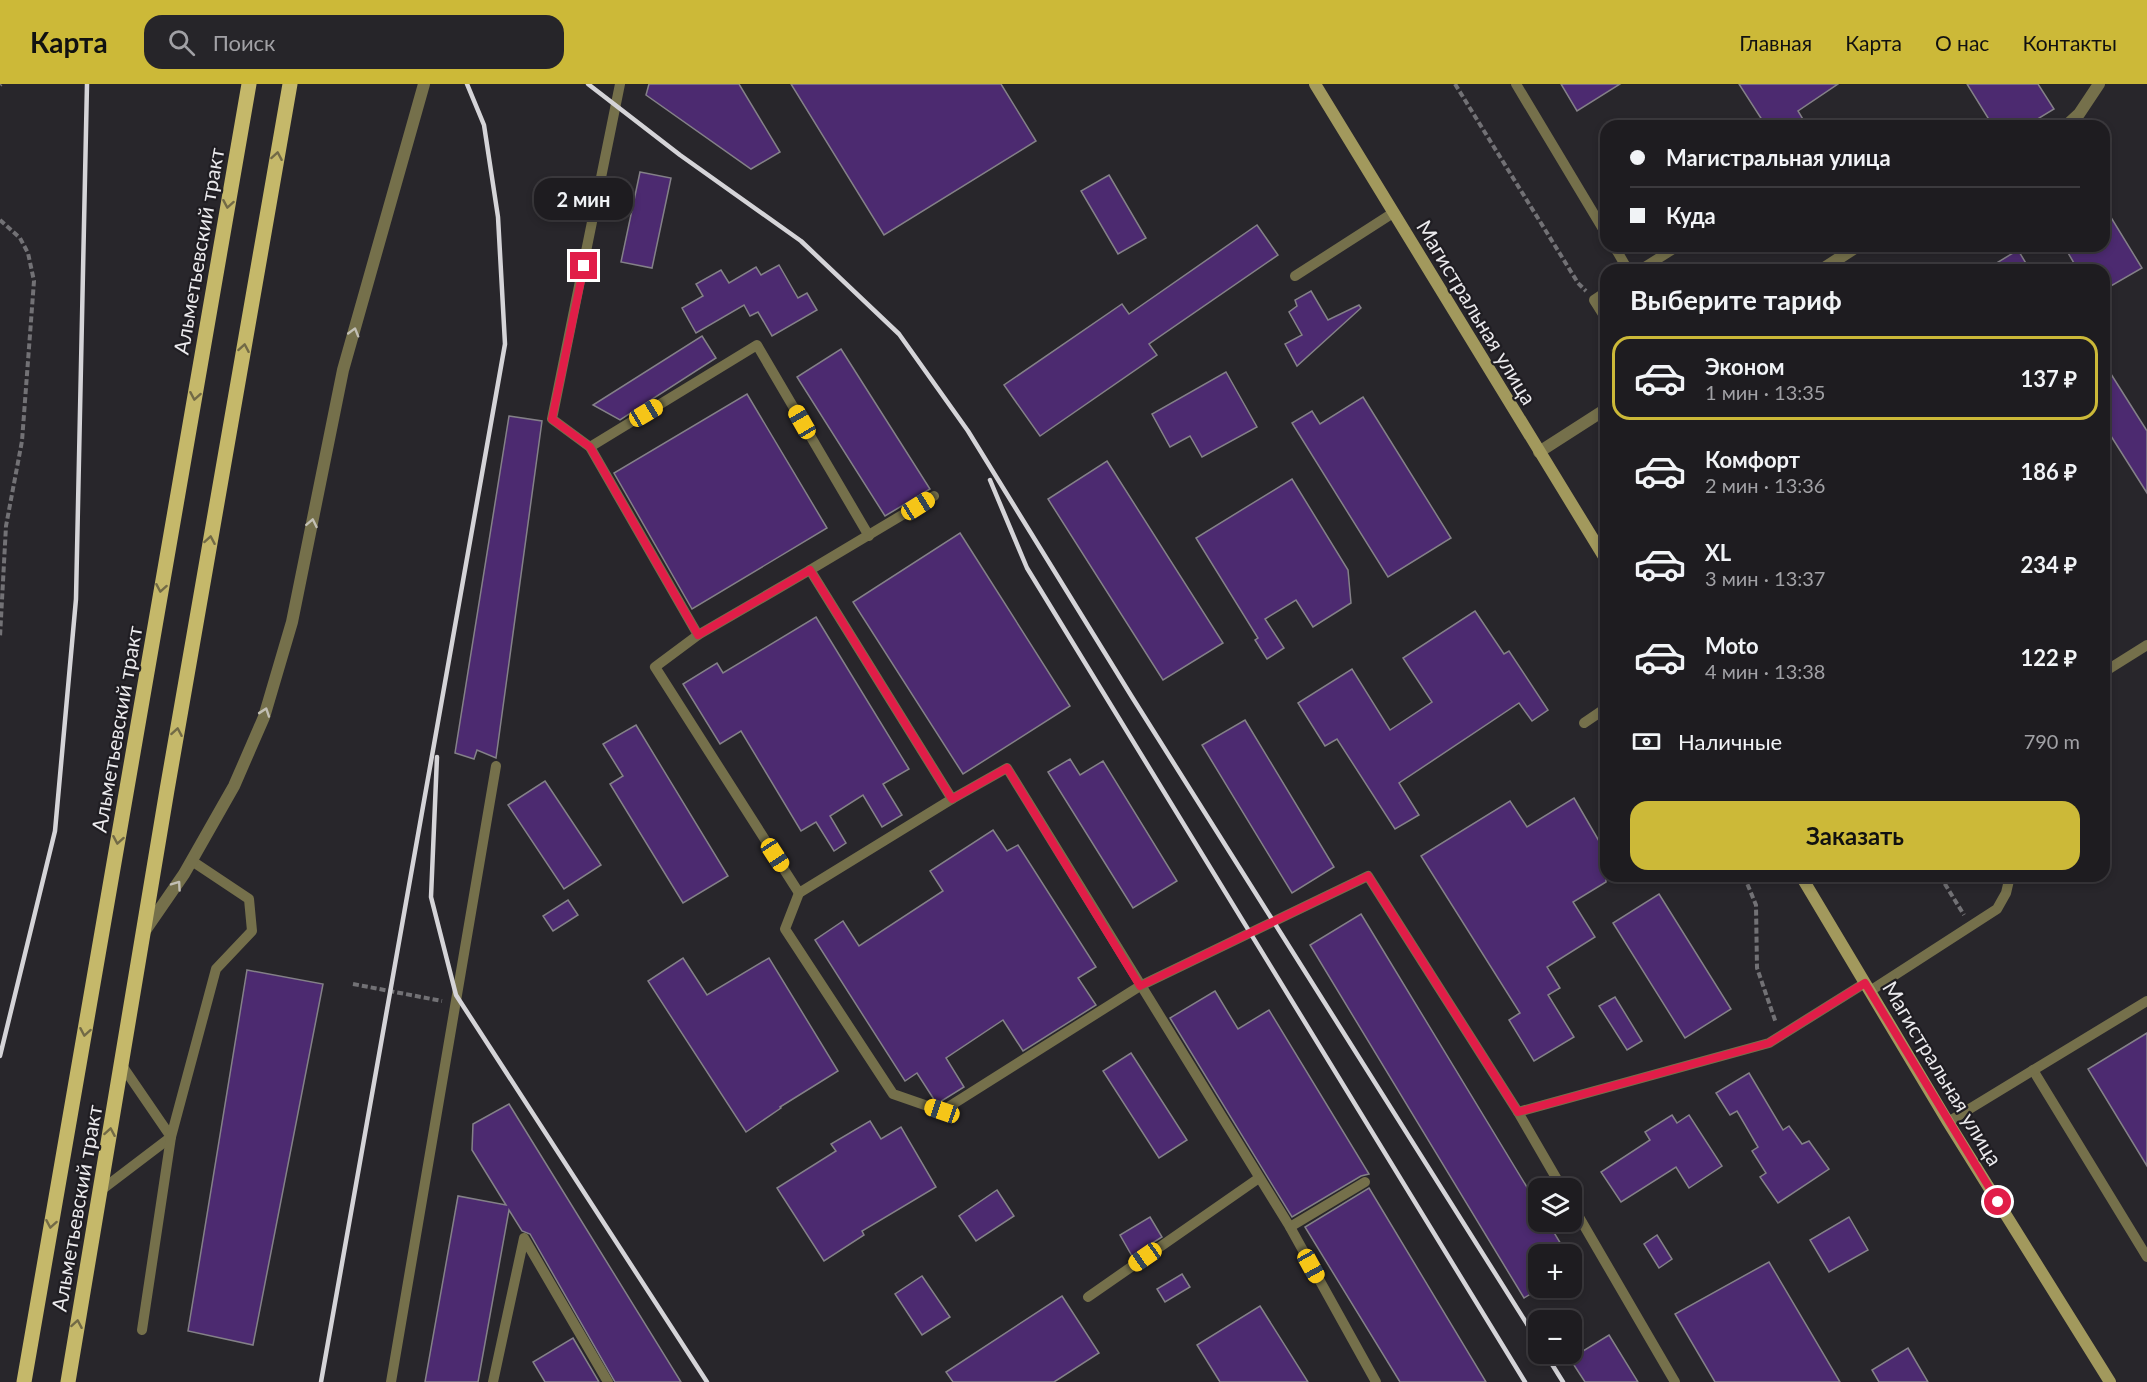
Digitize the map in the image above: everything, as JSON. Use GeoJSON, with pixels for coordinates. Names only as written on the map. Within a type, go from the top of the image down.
{"type":"FeatureCollection","features":[{"type":"Feature","properties":{"kind":"main road","name":"Альметьевский тракт"},"geometry":{"type":"LineString","coordinates":[[24,1382],[249,84]]}},
{"type":"Feature","properties":{"kind":"main road","name":"Альметьевский тракт"},"geometry":{"type":"LineString","coordinates":[[68,1382],[290,84]]}},
{"type":"Feature","properties":{"kind":"main road","name":"Магистральная улица"},"geometry":{"type":"LineString","coordinates":[[1315,84],[1600,550]]}},
{"type":"Feature","properties":{"kind":"main road","name":"Магистральная улица"},"geometry":{"type":"LineString","coordinates":[[1804,882],[1948,1122],[2110,1382]]}},
{"type":"Feature","properties":{"kind":"street"},"geometry":{"type":"LineString","coordinates":[[144,933],[192,861],[238,777],[264,717],[291,622],[343,370],[424,84]]}},
{"type":"Feature","properties":{"kind":"street"},"geometry":{"type":"LineString","coordinates":[[2072,120],[2099,84]]}},
{"type":"Feature","properties":{"kind":"street"},"geometry":{"type":"LineString","coordinates":[[1830,264],[1849,252]]}},
{"type":"Feature","properties":{"kind":"street"},"geometry":{"type":"LineString","coordinates":[[1539,452],[1600,413]]}},
{"type":"Feature","properties":{"kind":"lane"},"geometry":{"type":"LineString","coordinates":[[620,84],[552,419],[590,447],[698,635]]}},
{"type":"Feature","properties":{"kind":"lane"},"geometry":{"type":"LineString","coordinates":[[1516,84],[1600,224]]}},
{"type":"Feature","properties":{"kind":"lane"},"geometry":{"type":"LineString","coordinates":[[1295,276],[1394,213]]}},
{"type":"Feature","properties":{"kind":"lane"},"geometry":{"type":"LineString","coordinates":[[1650,264],[1668,252]]}},
{"type":"Feature","properties":{"kind":"lane"},"geometry":{"type":"LineString","coordinates":[[1600,296],[1594,300],[1600,310]]}},
{"type":"Feature","properties":{"kind":"lane"},"geometry":{"type":"LineString","coordinates":[[590,447],[757,345],[869,536]]}},
{"type":"Feature","properties":{"kind":"lane"},"geometry":{"type":"LineString","coordinates":[[799,893],[655,667],[698,635],[934,496]]}},
{"type":"Feature","properties":{"kind":"lane"},"geometry":{"type":"LineString","coordinates":[[810,570],[952,799]]}},
{"type":"Feature","properties":{"kind":"lane"},"geometry":{"type":"LineString","coordinates":[[2110,668],[2147,645]]}},
{"type":"Feature","properties":{"kind":"lane"},"geometry":{"type":"LineString","coordinates":[[1584,723],[1600,712]]}},
{"type":"Feature","properties":{"kind":"lane"},"geometry":{"type":"LineString","coordinates":[[391,1382],[496,766]]}},
{"type":"Feature","properties":{"kind":"lane"},"geometry":{"type":"LineString","coordinates":[[1376,1382],[1290,1227],[1140,986],[1007,768],[799,893],[785,929],[893,1094],[942,1111],[1140,986],[1368,876],[1518,1112],[1556,1178]]}},
{"type":"Feature","properties":{"kind":"lane"},"geometry":{"type":"LineString","coordinates":[[142,1330],[171,1137],[216,969],[252,931],[249,899],[192,861]]}},
{"type":"Feature","properties":{"kind":"lane"},"geometry":{"type":"LineString","coordinates":[[1518,1112],[1769,1043],[1997,909],[2006,893],[2009,882]]}},
{"type":"Feature","properties":{"kind":"lane"},"geometry":{"type":"LineString","coordinates":[[1948,1122],[2147,1001]]}},
{"type":"Feature","properties":{"kind":"lane"},"geometry":{"type":"LineString","coordinates":[[121,1064],[171,1137]]}},
{"type":"Feature","properties":{"kind":"lane"},"geometry":{"type":"LineString","coordinates":[[2032,1071],[2147,1257]]}},
{"type":"Feature","properties":{"kind":"lane"},"geometry":{"type":"LineString","coordinates":[[100,1191],[171,1137]]}},
{"type":"Feature","properties":{"kind":"lane"},"geometry":{"type":"LineString","coordinates":[[1089,1297],[1259,1178]]}},
{"type":"Feature","properties":{"kind":"lane"},"geometry":{"type":"LineString","coordinates":[[1290,1227],[1365,1182]]}},
{"type":"Feature","properties":{"kind":"lane"},"geometry":{"type":"LineString","coordinates":[[1582,1222],[1675,1382]]}},
{"type":"Feature","properties":{"kind":"lane"},"geometry":{"type":"LineString","coordinates":[[493,1382],[524,1238],[608,1382]]}},
{"type":"Feature","properties":{"kind":"path"},"geometry":{"type":"LineString","coordinates":[[1455,84],[1578,283],[1594,300]]}},
{"type":"Feature","properties":{"kind":"path"},"geometry":{"type":"LineString","coordinates":[[0,220],[20,238],[28,253],[34,281],[22,441],[6,526],[0,637]]}},
{"type":"Feature","properties":{"kind":"path"},"geometry":{"type":"LineString","coordinates":[[1746,882],[1756,905],[1757,968],[1781,1035]]}},
{"type":"Feature","properties":{"kind":"path"},"geometry":{"type":"LineString","coordinates":[[1944,882],[1970,926]]}},
{"type":"Feature","properties":{"kind":"path"},"geometry":{"type":"LineString","coordinates":[[353,984],[455,1003]]}},
{"type":"Feature","properties":{"kind":"building"},"geometry":{"type":"Polygon","coordinates":[[[649,84],[739,84],[780,152],[751,169],[646,95],[649,84]]]}},
{"type":"Feature","properties":{"kind":"building"},"geometry":{"type":"Polygon","coordinates":[[[791,84],[1001,84],[1036,141],[884,235],[791,84]]]}},
{"type":"Feature","properties":{"kind":"building"},"geometry":{"type":"Polygon","coordinates":[[[1561,84],[1620,84],[1577,111],[1561,84]]]}},
{"type":"Feature","properties":{"kind":"building"},"geometry":{"type":"Polygon","coordinates":[[[1739,84],[1838,84],[1798,111],[1803,120],[1762,120],[1739,84]]]}},
{"type":"Feature","properties":{"kind":"building"},"geometry":{"type":"Polygon","coordinates":[[[1967,84],[2038,84],[2054,109],[2036,120],[1989,120],[1967,84]]]}},
{"type":"Feature","properties":{"kind":"building"},"geometry":{"type":"Polygon","coordinates":[[[640,172],[671,178],[652,268],[621,262],[640,172]]]}},
{"type":"Feature","properties":{"kind":"building"},"geometry":{"type":"Polygon","coordinates":[[[1109,175],[1146,238],[1118,254],[1081,191],[1109,175]]]}},
{"type":"Feature","properties":{"kind":"building"},"geometry":{"type":"Polygon","coordinates":[[[2110,216],[2142,268],[2110,287],[2110,264],[2074,264],[2068,252],[2110,252],[2110,216]]]}},
{"type":"Feature","properties":{"kind":"building"},"geometry":{"type":"Polygon","coordinates":[[[1257,225],[1278,255],[1149,344],[1157,355],[1040,436],[1004,385],[1122,304],[1129,314],[1257,225]]]}},
{"type":"Feature","properties":{"kind":"building"},"geometry":{"type":"Polygon","coordinates":[[[2015,252],[2019,252],[2026,264],[1995,264],[2015,252]]]}},
{"type":"Feature","properties":{"kind":"building"},"geometry":{"type":"Polygon","coordinates":[[[779,265],[798,298],[807,293],[817,310],[772,336],[758,312],[750,316],[744,305],[696,333],[682,308],[703,296],[696,284],[721,270],[729,283],[756,267],[761,275],[779,265]]]}},
{"type":"Feature","properties":{"kind":"building"},"geometry":{"type":"Polygon","coordinates":[[[1311,291],[1328,320],[1359,305],[1361,308],[1297,366],[1285,344],[1302,335],[1289,312],[1297,306],[1295,300],[1311,291]]]}},
{"type":"Feature","properties":{"kind":"building"},"geometry":{"type":"Polygon","coordinates":[[[702,336],[716,358],[620,420],[593,405],[702,336]]]}},
{"type":"Feature","properties":{"kind":"building"},"geometry":{"type":"Polygon","coordinates":[[[841,349],[930,489],[885,516],[797,377],[841,349]]]}},
{"type":"Feature","properties":{"kind":"building"},"geometry":{"type":"Polygon","coordinates":[[[1226,372],[1257,427],[1202,457],[1190,436],[1170,447],[1152,414],[1226,372]]]}},
{"type":"Feature","properties":{"kind":"building"},"geometry":{"type":"Polygon","coordinates":[[[2110,372],[2147,431],[2147,493],[2110,434],[2110,372]]]}},
{"type":"Feature","properties":{"kind":"building"},"geometry":{"type":"Polygon","coordinates":[[[747,394],[827,528],[692,609],[614,473],[747,394]]]}},
{"type":"Feature","properties":{"kind":"building"},"geometry":{"type":"Polygon","coordinates":[[[1363,397],[1451,538],[1388,577],[1292,423],[1312,411],[1320,424],[1363,397]]]}},
{"type":"Feature","properties":{"kind":"building"},"geometry":{"type":"Polygon","coordinates":[[[509,416],[542,421],[496,758],[477,750],[474,759],[455,753],[509,416]]]}},
{"type":"Feature","properties":{"kind":"building"},"geometry":{"type":"Polygon","coordinates":[[[1107,461],[1223,643],[1163,680],[1048,499],[1107,461]]]}},
{"type":"Feature","properties":{"kind":"building"},"geometry":{"type":"Polygon","coordinates":[[[1292,479],[1348,570],[1351,603],[1313,627],[1296,600],[1265,619],[1284,648],[1267,659],[1255,640],[1258,638],[1196,538],[1292,479]]]}},
{"type":"Feature","properties":{"kind":"building"},"geometry":{"type":"Polygon","coordinates":[[[960,533],[1070,706],[963,774],[853,602],[960,533]]]}},
{"type":"Feature","properties":{"kind":"building"},"geometry":{"type":"Polygon","coordinates":[[[1475,611],[1504,654],[1509,651],[1548,710],[1532,721],[1519,703],[1399,783],[1419,815],[1395,829],[1337,739],[1325,746],[1298,703],[1352,669],[1390,730],[1432,702],[1403,658],[1475,611]]]}},
{"type":"Feature","properties":{"kind":"building"},"geometry":{"type":"Polygon","coordinates":[[[816,617],[909,769],[883,784],[902,815],[882,827],[863,795],[830,816],[846,843],[834,851],[816,822],[801,831],[741,731],[720,744],[683,684],[717,663],[723,673],[816,617]]]}},
{"type":"Feature","properties":{"kind":"building"},"geometry":{"type":"Polygon","coordinates":[[[1245,720],[1334,867],[1292,893],[1202,745],[1245,720]]]}},
{"type":"Feature","properties":{"kind":"building"},"geometry":{"type":"Polygon","coordinates":[[[636,725],[728,876],[683,903],[610,784],[623,776],[603,744],[636,725]]]}},
{"type":"Feature","properties":{"kind":"building"},"geometry":{"type":"Polygon","coordinates":[[[1070,759],[1080,775],[1103,761],[1177,881],[1133,908],[1048,772],[1070,759]]]}},
{"type":"Feature","properties":{"kind":"building"},"geometry":{"type":"Polygon","coordinates":[[[545,781],[601,865],[564,889],[508,805],[545,781]]]}},
{"type":"Feature","properties":{"kind":"building"},"geometry":{"type":"Polygon","coordinates":[[[1574,798],[1600,843],[1600,882],[1606,882],[1573,902],[1595,937],[1547,967],[1560,988],[1548,995],[1574,1037],[1534,1061],[1509,1020],[1520,1013],[1421,856],[1510,801],[1527,827],[1574,798]]]}},
{"type":"Feature","properties":{"kind":"building"},"geometry":{"type":"Polygon","coordinates":[[[993,830],[1007,851],[1018,845],[1096,967],[1078,978],[1096,1005],[1023,1051],[1003,1020],[946,1058],[964,1087],[940,1102],[935,1101],[917,1073],[905,1081],[815,940],[843,921],[859,946],[943,891],[930,871],[993,830]]]}},
{"type":"Feature","properties":{"kind":"building"},"geometry":{"type":"Polygon","coordinates":[[[1659,894],[1731,1009],[1685,1038],[1613,923],[1659,894]]]}},
{"type":"Feature","properties":{"kind":"building"},"geometry":{"type":"Polygon","coordinates":[[[568,900],[578,915],[553,931],[543,916],[568,900]]]}},
{"type":"Feature","properties":{"kind":"building"},"geometry":{"type":"Polygon","coordinates":[[[1361,914],[1528,1189],[1528,1232],[1554,1232],[1561,1244],[1528,1244],[1528,1296],[1524,1298],[1310,945],[1361,914]]]}},
{"type":"Feature","properties":{"kind":"building"},"geometry":{"type":"Polygon","coordinates":[[[683,958],[707,995],[769,958],[838,1071],[780,1107],[746,1132],[648,981],[683,958]]]}},
{"type":"Feature","properties":{"kind":"building"},"geometry":{"type":"Polygon","coordinates":[[[247,970],[323,984],[253,1345],[188,1331],[247,970]]]}},
{"type":"Feature","properties":{"kind":"building"},"geometry":{"type":"Polygon","coordinates":[[[1215,991],[1238,1029],[1269,1010],[1369,1174],[1361,1176],[1292,1217],[1170,1018],[1215,991]]]}},
{"type":"Feature","properties":{"kind":"building"},"geometry":{"type":"Polygon","coordinates":[[[1615,997],[1642,1041],[1627,1050],[1599,1006],[1615,997]]]}},
{"type":"Feature","properties":{"kind":"building"},"geometry":{"type":"Polygon","coordinates":[[[2147,1033],[2147,1166],[2088,1069],[2147,1033]]]}},
{"type":"Feature","properties":{"kind":"building"},"geometry":{"type":"Polygon","coordinates":[[[1131,1053],[1187,1140],[1159,1158],[1103,1071],[1131,1053]]]}},
{"type":"Feature","properties":{"kind":"building"},"geometry":{"type":"Polygon","coordinates":[[[1749,1073],[1783,1130],[1789,1126],[1802,1144],[1809,1141],[1829,1169],[1778,1203],[1760,1177],[1766,1173],[1752,1151],[1758,1147],[1737,1111],[1730,1115],[1716,1093],[1749,1073]]]}},
{"type":"Feature","properties":{"kind":"building"},"geometry":{"type":"Polygon","coordinates":[[[509,1104],[681,1382],[615,1382],[530,1234],[522,1231],[509,1210],[478,1382],[425,1382],[458,1196],[506,1205],[472,1150],[473,1124],[509,1104]]]}},
{"type":"Feature","properties":{"kind":"building"},"geometry":{"type":"Polygon","coordinates":[[[1672,1115],[1677,1123],[1689,1115],[1722,1166],[1689,1188],[1676,1167],[1621,1202],[1601,1172],[1650,1140],[1645,1132],[1672,1115]]]}},
{"type":"Feature","properties":{"kind":"building"},"geometry":{"type":"Polygon","coordinates":[[[870,1121],[881,1139],[901,1127],[936,1187],[862,1231],[864,1235],[824,1261],[777,1188],[836,1151],[831,1144],[870,1121]]]}},
{"type":"Feature","properties":{"kind":"building"},"geometry":{"type":"Polygon","coordinates":[[[1369,1188],[1486,1382],[1400,1382],[1305,1227],[1369,1188]]]}},
{"type":"Feature","properties":{"kind":"building"},"geometry":{"type":"Polygon","coordinates":[[[997,1190],[1014,1216],[976,1241],[959,1216],[997,1190]]]}},
{"type":"Feature","properties":{"kind":"building"},"geometry":{"type":"Polygon","coordinates":[[[1150,1217],[1162,1237],[1132,1256],[1120,1235],[1150,1217]]]}},
{"type":"Feature","properties":{"kind":"building"},"geometry":{"type":"Polygon","coordinates":[[[1849,1217],[1868,1250],[1829,1272],[1810,1240],[1849,1217]]]}},
{"type":"Feature","properties":{"kind":"building"},"geometry":{"type":"Polygon","coordinates":[[[1657,1235],[1672,1259],[1659,1268],[1644,1244],[1657,1235]]]}},
{"type":"Feature","properties":{"kind":"building"},"geometry":{"type":"Polygon","coordinates":[[[1769,1262],[1840,1382],[1715,1382],[1675,1314],[1769,1262]]]}},
{"type":"Feature","properties":{"kind":"building"},"geometry":{"type":"Polygon","coordinates":[[[1182,1274],[1190,1287],[1165,1302],[1157,1289],[1182,1274]]]}},
{"type":"Feature","properties":{"kind":"building"},"geometry":{"type":"Polygon","coordinates":[[[922,1276],[950,1317],[922,1335],[895,1294],[922,1276]]]}},
{"type":"Feature","properties":{"kind":"building"},"geometry":{"type":"Polygon","coordinates":[[[1062,1296],[1099,1353],[1054,1382],[953,1382],[946,1372],[1062,1296]]]}},
{"type":"Feature","properties":{"kind":"building"},"geometry":{"type":"Polygon","coordinates":[[[1260,1306],[1308,1382],[1220,1382],[1197,1345],[1260,1306]]]}},
{"type":"Feature","properties":{"kind":"building"},"geometry":{"type":"Polygon","coordinates":[[[1609,1335],[1638,1382],[1585,1382],[1573,1364],[1582,1364],[1582,1352],[1609,1335]]]}},
{"type":"Feature","properties":{"kind":"building"},"geometry":{"type":"Polygon","coordinates":[[[573,1338],[599,1382],[545,1382],[533,1362],[573,1338]]]}},
{"type":"Feature","properties":{"kind":"building"},"geometry":{"type":"Polygon","coordinates":[[[1908,1348],[1928,1382],[1879,1382],[1872,1370],[1908,1348]]]}},
{"type":"Feature","properties":{"kind":"railway"},"geometry":{"type":"LineString","coordinates":[[0,1056],[55,831],[76,599],[87,84]]}},
{"type":"Feature","properties":{"kind":"railway"},"geometry":{"type":"LineString","coordinates":[[321,1382],[505,344],[498,217],[484,125],[467,84]]}},
{"type":"Feature","properties":{"kind":"railway"},"geometry":{"type":"LineString","coordinates":[[588,84],[680,155],[801,241],[899,334],[968,431],[1132,697],[1528,1326]]}},
{"type":"Feature","properties":{"kind":"railway"},"geometry":{"type":"LineString","coordinates":[[990,480],[1027,568],[1525,1382]]}},
{"type":"Feature","properties":{"kind":"railway"},"geometry":{"type":"LineString","coordinates":[[437,757],[431,897],[456,995],[707,1382]]}},
{"type":"Feature","properties":{"kind":"railway"},"geometry":{"type":"LineString","coordinates":[[1552,1364],[1563,1382]]}},
{"type":"Feature","properties":{"kind":"route"},"geometry":{"type":"LineString","coordinates":[[584,266],[552,419],[590,447],[698,635],[810,570],[952,799],[1007,768],[1140,986],[1368,876],[1518,1112],[1769,1043],[1865,983],[1998,1202]]}}]}
